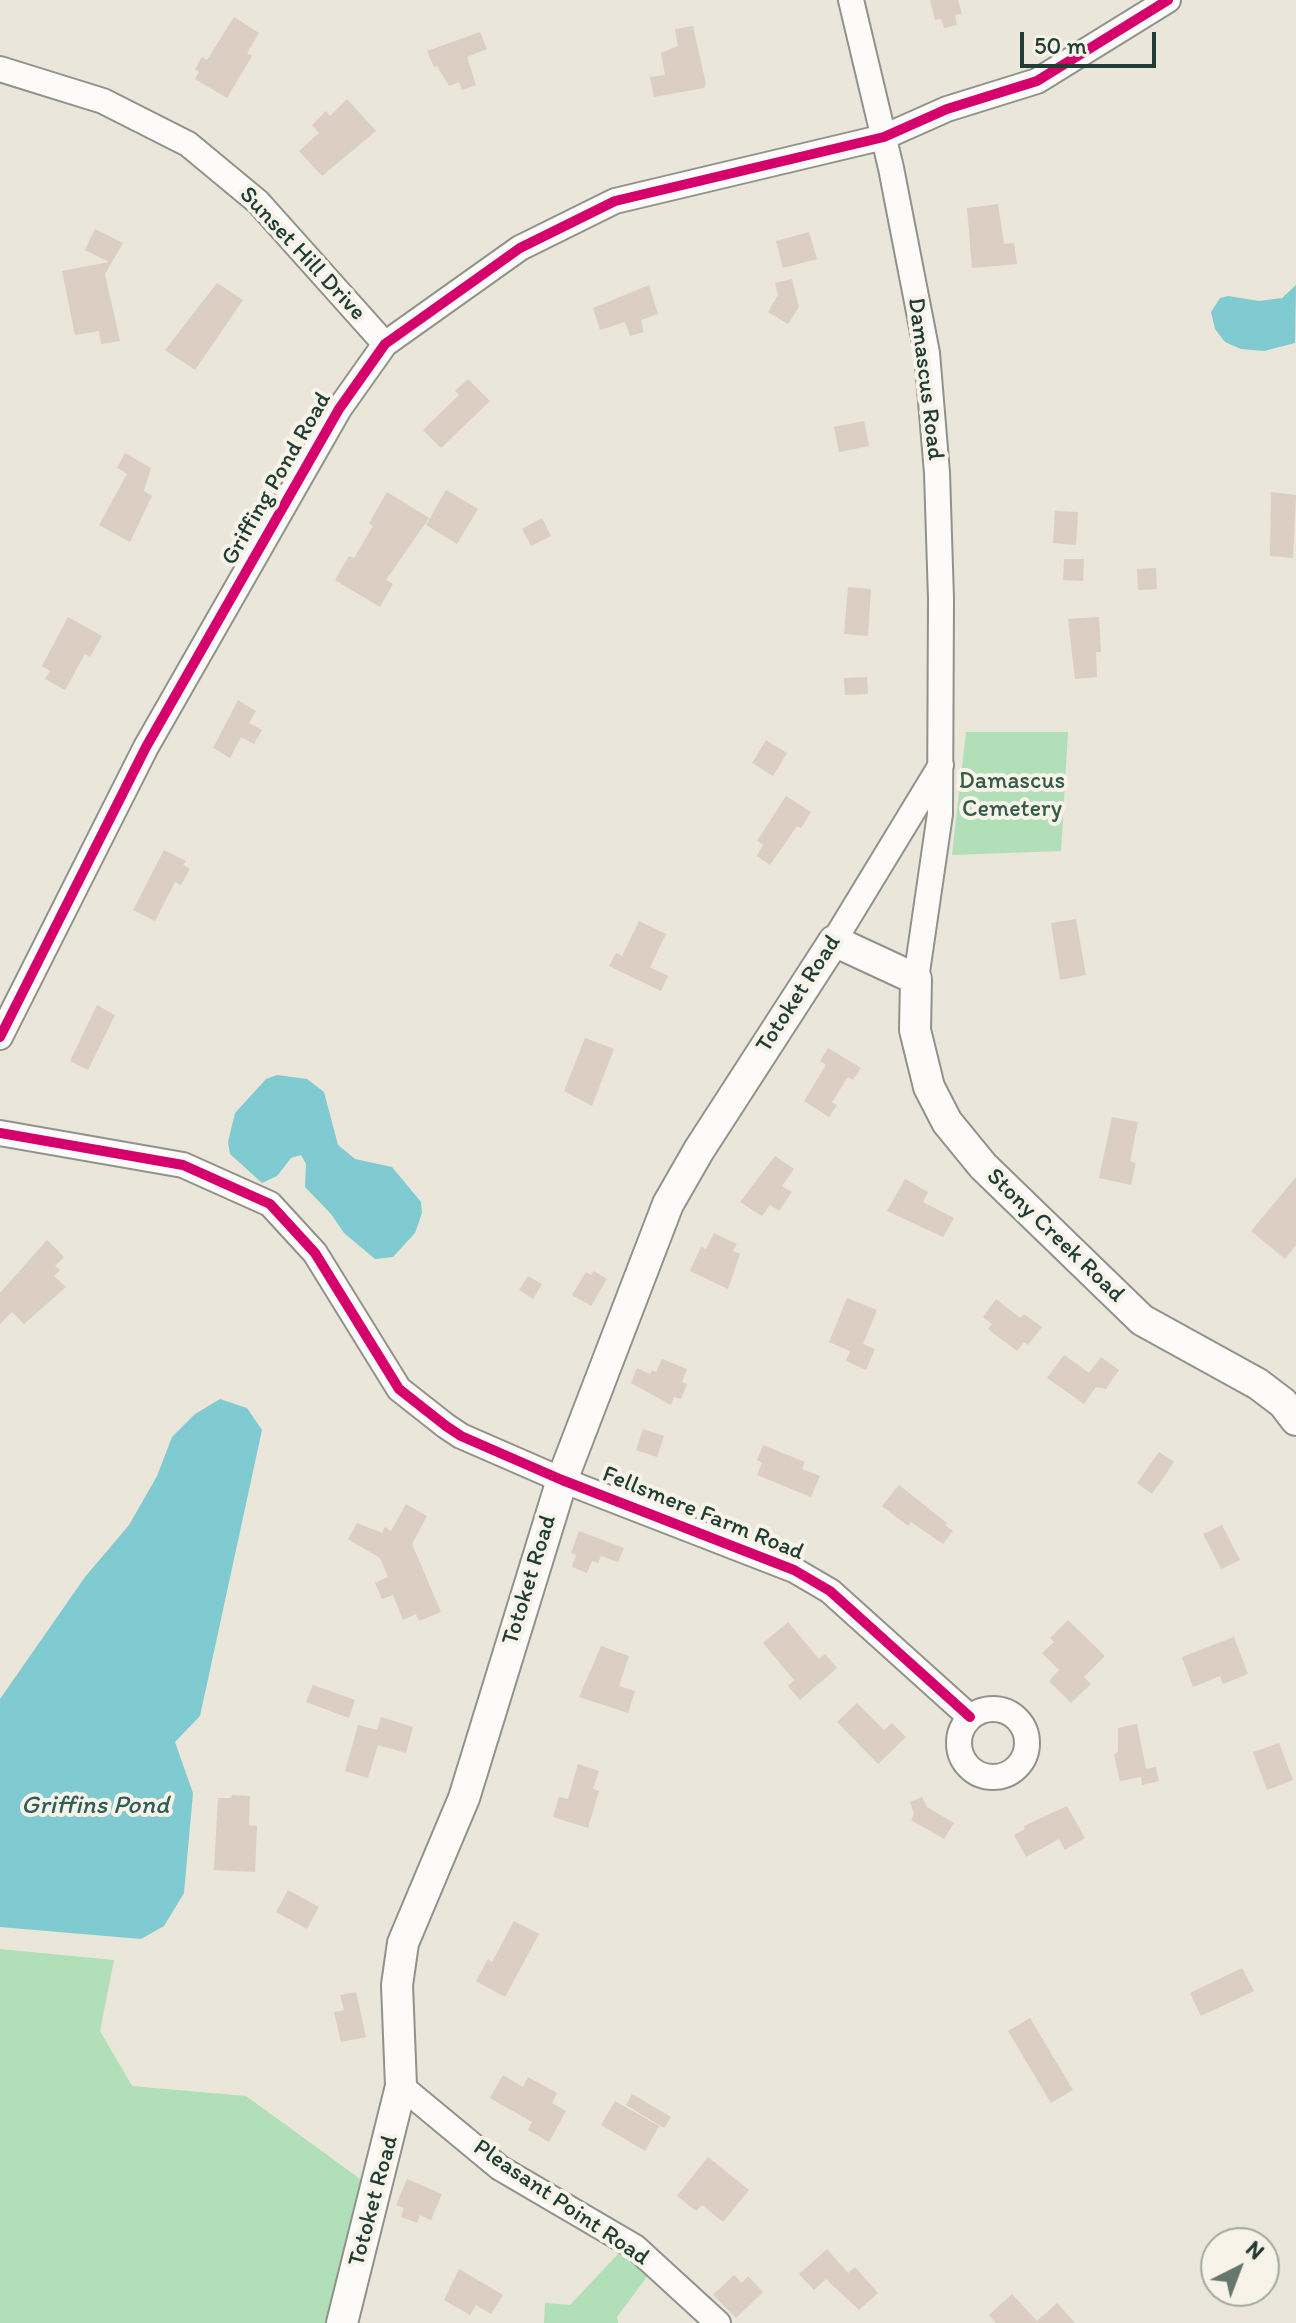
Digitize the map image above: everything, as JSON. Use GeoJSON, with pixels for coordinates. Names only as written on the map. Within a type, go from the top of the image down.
{"type":"FeatureCollection","features":[{"type":"Feature","properties":{"kind":"main road"},"geometry":{"type":"LineString","coordinates":[[834,941],[916,979]]}},
{"type":"Feature","properties":{"kind":"main road","name":"Totoket Road"},"geometry":{"type":"LineString","coordinates":[[342,2323],[401,2086],[397,1985],[403,1943],[464,1798],[562,1480],[668,1204],[699,1150],[834,941]]}},
{"type":"Feature","properties":{"kind":"main road","name":"Stony Creek Road"},"geometry":{"type":"LineString","coordinates":[[916,979],[915,1030],[929,1087],[947,1122],[983,1166],[1142,1320],[1258,1384],[1283,1403],[1296,1420]]}},
{"type":"Feature","properties":{"kind":"street","name":"Damascus Road"},"geometry":{"type":"LineString","coordinates":[[851,0],[884,137],[927,353],[939,536],[941,765]]}},
{"type":"Feature","properties":{"kind":"street","name":"Griffing Pond Road"},"geometry":{"type":"LineString","coordinates":[[0,1037],[146,747],[339,409],[385,344],[520,248],[615,201],[884,137],[947,109],[1037,81],[1168,0]]}},
{"type":"Feature","properties":{"kind":"street","name":"Sunset Hill Drive"},"geometry":{"type":"LineString","coordinates":[[0,69],[103,101],[188,144],[258,202],[385,344]]}},
{"type":"Feature","properties":{"kind":"street","name":"Totoket Road"},"geometry":{"type":"LineString","coordinates":[[834,941],[941,765]]}},
{"type":"Feature","properties":{"kind":"street","name":"Stony Creek Road"},"geometry":{"type":"LineString","coordinates":[[916,979],[937,848],[941,765]]}},
{"type":"Feature","properties":{"kind":"street"},"geometry":{"type":"LineString","coordinates":[[0,1133],[183,1165],[270,1204],[315,1253],[399,1389],[461,1436],[562,1480]]}},
{"type":"Feature","properties":{"kind":"street","name":"Fellsmere Farm Road"},"geometry":{"type":"LineString","coordinates":[[562,1480],[794,1570],[817,1583],[970,1717]]}},
{"type":"Feature","properties":{"kind":"street","name":"Pleasant Point Road"},"geometry":{"type":"LineString","coordinates":[[401,2086],[500,2168],[635,2247],[718,2323]]}},
{"type":"Feature","properties":{"kind":"green space","name":"Damascus Cemetery"},"geometry":{"type":"Polygon","coordinates":[[[966,732],[1068,732],[1061,851],[952,855],[966,732]]]}},
{"type":"Feature","properties":{"kind":"green space"},"geometry":{"type":"Polygon","coordinates":[[[0,1949],[114,1960],[100,2031],[132,2086],[246,2096],[363,2181],[328,2323],[0,2323],[0,1949]]]}},
{"type":"Feature","properties":{"kind":"green space"},"geometry":{"type":"Polygon","coordinates":[[[620,2252],[649,2274],[617,2317],[618,2323],[544,2323],[545,2303],[570,2305],[620,2252]]]}},
{"type":"Feature","properties":{"kind":"water"},"geometry":{"type":"Polygon","coordinates":[[[1296,285],[1295,343],[1264,351],[1241,349],[1225,342],[1215,329],[1211,312],[1220,298],[1228,296],[1259,301],[1282,298],[1296,285]]]}},
{"type":"Feature","properties":{"kind":"water"},"geometry":{"type":"Polygon","coordinates":[[[277,1075],[307,1079],[324,1092],[338,1145],[355,1159],[392,1167],[421,1202],[422,1213],[415,1233],[393,1257],[375,1259],[344,1233],[305,1187],[306,1164],[301,1155],[291,1158],[277,1176],[262,1183],[230,1154],[228,1142],[235,1113],[266,1079],[277,1075]]]}},
{"type":"Feature","properties":{"kind":"water","name":"Griffins Pond"},"geometry":{"type":"Polygon","coordinates":[[[220,1399],[247,1408],[262,1430],[200,1716],[175,1742],[193,1793],[184,1893],[164,1926],[141,1939],[0,1927],[0,1699],[85,1577],[129,1525],[157,1476],[172,1437],[195,1414],[220,1399]]]}},
{"type":"Feature","properties":{"kind":"building"},"geometry":{"type":"Polygon","coordinates":[[[930,0],[958,0],[962,14],[955,15],[957,25],[944,28],[941,19],[935,20],[930,0]]]}},
{"type":"Feature","properties":{"kind":"building"},"geometry":{"type":"Polygon","coordinates":[[[234,17],[259,33],[247,53],[252,56],[227,98],[195,79],[199,72],[195,69],[202,57],[207,60],[234,17]]]}},
{"type":"Feature","properties":{"kind":"building"},"geometry":{"type":"Polygon","coordinates":[[[693,26],[706,84],[704,88],[654,97],[650,77],[665,75],[661,53],[678,46],[675,29],[693,26]]]}},
{"type":"Feature","properties":{"kind":"building"},"geometry":{"type":"Polygon","coordinates":[[[480,32],[487,49],[467,57],[476,85],[462,90],[459,82],[449,86],[437,66],[434,67],[427,51],[480,32]]]}},
{"type":"Feature","properties":{"kind":"building"},"geometry":{"type":"Polygon","coordinates":[[[347,99],[376,131],[322,176],[299,151],[319,133],[312,125],[326,111],[330,116],[347,99]]]}},
{"type":"Feature","properties":{"kind":"building"},"geometry":{"type":"Polygon","coordinates":[[[998,204],[1004,244],[1014,243],[1017,264],[972,268],[967,208],[998,204]]]}},
{"type":"Feature","properties":{"kind":"building"},"geometry":{"type":"Polygon","coordinates":[[[95,229],[123,243],[105,274],[120,341],[101,344],[99,331],[75,335],[62,271],[109,262],[85,250],[95,229]]]}},
{"type":"Feature","properties":{"kind":"building"},"geometry":{"type":"Polygon","coordinates":[[[809,232],[817,259],[783,268],[776,241],[809,232]]]}},
{"type":"Feature","properties":{"kind":"building"},"geometry":{"type":"Polygon","coordinates":[[[792,279],[799,307],[788,324],[768,312],[778,295],[775,283],[792,279]]]}},
{"type":"Feature","properties":{"kind":"building"},"geometry":{"type":"Polygon","coordinates":[[[217,283],[243,300],[195,370],[165,350],[217,283]]]}},
{"type":"Feature","properties":{"kind":"building"},"geometry":{"type":"Polygon","coordinates":[[[649,285],[658,314],[641,320],[644,332],[630,336],[625,322],[600,330],[593,308],[649,285]]]}},
{"type":"Feature","properties":{"kind":"building"},"geometry":{"type":"Polygon","coordinates":[[[468,379],[490,401],[441,448],[423,430],[459,395],[455,391],[468,379]]]}},
{"type":"Feature","properties":{"kind":"building"},"geometry":{"type":"Polygon","coordinates":[[[864,421],[869,446],[839,452],[834,427],[864,421]]]}},
{"type":"Feature","properties":{"kind":"building"},"geometry":{"type":"Polygon","coordinates":[[[125,453],[151,468],[144,491],[152,496],[130,542],[99,525],[127,474],[117,468],[125,453]]]}},
{"type":"Feature","properties":{"kind":"building"},"geometry":{"type":"Polygon","coordinates":[[[446,490],[478,509],[457,544],[426,525],[446,490]]]}},
{"type":"Feature","properties":{"kind":"building"},"geometry":{"type":"Polygon","coordinates":[[[387,492],[429,518],[386,580],[393,584],[380,607],[335,580],[349,556],[354,558],[373,526],[369,523],[387,492]]]}},
{"type":"Feature","properties":{"kind":"building"},"geometry":{"type":"Polygon","coordinates":[[[1271,492],[1296,495],[1293,558],[1270,556],[1271,492]]]}},
{"type":"Feature","properties":{"kind":"building"},"geometry":{"type":"Polygon","coordinates":[[[1055,511],[1078,512],[1076,545],[1053,543],[1055,511]]]}},
{"type":"Feature","properties":{"kind":"building"},"geometry":{"type":"Polygon","coordinates":[[[542,518],[551,536],[531,546],[522,529],[542,518]]]}},
{"type":"Feature","properties":{"kind":"building"},"geometry":{"type":"Polygon","coordinates":[[[1064,559],[1084,559],[1083,581],[1063,580],[1064,559]]]}},
{"type":"Feature","properties":{"kind":"building"},"geometry":{"type":"Polygon","coordinates":[[[1156,568],[1157,589],[1138,590],[1137,569],[1156,568]]]}},
{"type":"Feature","properties":{"kind":"building"},"geometry":{"type":"Polygon","coordinates":[[[848,587],[871,589],[868,636],[844,634],[848,587]]]}},
{"type":"Feature","properties":{"kind":"building"},"geometry":{"type":"Polygon","coordinates":[[[68,617],[102,636],[90,657],[85,654],[65,690],[45,679],[50,671],[42,666],[68,617]]]}},
{"type":"Feature","properties":{"kind":"building"},"geometry":{"type":"Polygon","coordinates":[[[1099,617],[1101,652],[1096,652],[1097,677],[1075,679],[1068,619],[1099,617]]]}},
{"type":"Feature","properties":{"kind":"building"},"geometry":{"type":"Polygon","coordinates":[[[867,677],[868,694],[845,695],[844,678],[867,677]]]}},
{"type":"Feature","properties":{"kind":"building"},"geometry":{"type":"Polygon","coordinates":[[[238,700],[256,711],[249,723],[262,730],[254,744],[241,737],[230,758],[213,748],[238,700]]]}},
{"type":"Feature","properties":{"kind":"building"},"geometry":{"type":"Polygon","coordinates":[[[766,740],[787,753],[773,776],[752,763],[766,740]]]}},
{"type":"Feature","properties":{"kind":"building"},"geometry":{"type":"Polygon","coordinates":[[[786,796],[811,812],[801,828],[797,826],[770,865],[757,856],[763,845],[757,841],[786,796]]]}},
{"type":"Feature","properties":{"kind":"building"},"geometry":{"type":"Polygon","coordinates":[[[164,850],[186,861],[183,865],[190,869],[181,885],[175,882],[155,921],[133,910],[164,850]]]}},
{"type":"Feature","properties":{"kind":"building"},"geometry":{"type":"Polygon","coordinates":[[[1076,919],[1086,975],[1060,980],[1051,923],[1076,919]]]}},
{"type":"Feature","properties":{"kind":"building"},"geometry":{"type":"Polygon","coordinates":[[[639,921],[666,934],[650,967],[668,976],[661,991],[609,966],[616,953],[622,956],[639,921]]]}},
{"type":"Feature","properties":{"kind":"building"},"geometry":{"type":"Polygon","coordinates":[[[97,1005],[115,1015],[88,1070],[70,1061],[97,1005]]]}},
{"type":"Feature","properties":{"kind":"building"},"geometry":{"type":"Polygon","coordinates":[[[585,1038],[614,1049],[592,1106],[564,1091],[585,1038]]]}},
{"type":"Feature","properties":{"kind":"building"},"geometry":{"type":"Polygon","coordinates":[[[828,1048],[861,1068],[853,1080],[848,1077],[832,1102],[837,1105],[829,1117],[804,1101],[826,1065],[820,1061],[828,1048]]]}},
{"type":"Feature","properties":{"kind":"building"},"geometry":{"type":"Polygon","coordinates":[[[1112,1117],[1138,1122],[1130,1161],[1136,1163],[1131,1185],[1099,1178],[1112,1117]]]}},
{"type":"Feature","properties":{"kind":"building"},"geometry":{"type":"Polygon","coordinates":[[[775,1156],[794,1169],[782,1186],[792,1192],[779,1211],[770,1205],[762,1216],[740,1202],[775,1156]]]}},
{"type":"Feature","properties":{"kind":"building"},"geometry":{"type":"Polygon","coordinates":[[[1296,1177],[1296,1245],[1285,1259],[1251,1231],[1296,1177]]]}},
{"type":"Feature","properties":{"kind":"building"},"geometry":{"type":"Polygon","coordinates":[[[905,1179],[928,1192],[923,1202],[954,1218],[943,1237],[887,1211],[905,1179]]]}},
{"type":"Feature","properties":{"kind":"building"},"geometry":{"type":"Polygon","coordinates":[[[714,1233],[737,1244],[733,1251],[740,1254],[728,1289],[690,1271],[701,1247],[706,1249],[714,1233]]]}},
{"type":"Feature","properties":{"kind":"building"},"geometry":{"type":"Polygon","coordinates":[[[47,1240],[64,1257],[55,1266],[60,1270],[54,1276],[66,1287],[24,1324],[12,1312],[0,1324],[0,1293],[47,1240]]]}},
{"type":"Feature","properties":{"kind":"building"},"geometry":{"type":"Polygon","coordinates":[[[594,1271],[607,1279],[591,1306],[572,1295],[586,1272],[591,1275],[594,1271]]]}},
{"type":"Feature","properties":{"kind":"building"},"geometry":{"type":"Polygon","coordinates":[[[528,1276],[542,1284],[533,1299],[519,1290],[528,1276]]]}},
{"type":"Feature","properties":{"kind":"building"},"geometry":{"type":"Polygon","coordinates":[[[847,1298],[877,1310],[863,1344],[875,1349],[866,1370],[846,1361],[850,1351],[829,1342],[847,1298]]]}},
{"type":"Feature","properties":{"kind":"building"},"geometry":{"type":"Polygon","coordinates":[[[996,1299],[1020,1318],[1024,1314],[1042,1327],[1028,1345],[1024,1342],[1017,1351],[988,1329],[992,1324],[983,1317],[996,1299]]]}},
{"type":"Feature","properties":{"kind":"building"},"geometry":{"type":"Polygon","coordinates":[[[1064,1355],[1089,1373],[1101,1357],[1119,1370],[1106,1389],[1096,1387],[1084,1404],[1047,1378],[1064,1355]]]}},
{"type":"Feature","properties":{"kind":"building"},"geometry":{"type":"Polygon","coordinates":[[[662,1359],[687,1369],[682,1382],[687,1384],[681,1399],[674,1397],[671,1405],[631,1383],[637,1368],[650,1374],[652,1370],[656,1372],[662,1359]]]}},
{"type":"Feature","properties":{"kind":"building"},"geometry":{"type":"Polygon","coordinates":[[[643,1429],[664,1436],[657,1457],[636,1450],[643,1429]]]}},
{"type":"Feature","properties":{"kind":"building"},"geometry":{"type":"Polygon","coordinates":[[[763,1445],[805,1462],[802,1469],[820,1476],[811,1497],[757,1475],[762,1463],[757,1460],[763,1445]]]}},
{"type":"Feature","properties":{"kind":"building"},"geometry":{"type":"Polygon","coordinates":[[[1159,1452],[1174,1462],[1152,1494],[1137,1483],[1159,1452]]]}},
{"type":"Feature","properties":{"kind":"building"},"geometry":{"type":"Polygon","coordinates":[[[899,1485],[953,1531],[943,1544],[911,1522],[908,1526],[882,1506],[899,1485]]]}},
{"type":"Feature","properties":{"kind":"building"},"geometry":{"type":"Polygon","coordinates":[[[406,1504],[427,1516],[412,1544],[441,1612],[419,1621],[416,1614],[403,1620],[393,1595],[382,1599],[375,1583],[388,1577],[380,1558],[348,1539],[357,1523],[382,1533],[385,1527],[391,1531],[406,1504]]]}},
{"type":"Feature","properties":{"kind":"building"},"geometry":{"type":"Polygon","coordinates":[[[1222,1525],[1240,1560],[1221,1569],[1203,1534],[1222,1525]]]}},
{"type":"Feature","properties":{"kind":"building"},"geometry":{"type":"Polygon","coordinates":[[[579,1531],[624,1548],[618,1562],[601,1556],[598,1563],[592,1561],[587,1573],[572,1567],[576,1555],[571,1553],[579,1531]]]}},
{"type":"Feature","properties":{"kind":"building"},"geometry":{"type":"Polygon","coordinates":[[[1068,1620],[1105,1656],[1084,1677],[1091,1684],[1071,1703],[1049,1681],[1059,1670],[1042,1653],[1054,1642],[1050,1638],[1068,1620]]]}},
{"type":"Feature","properties":{"kind":"building"},"geometry":{"type":"Polygon","coordinates":[[[788,1622],[819,1659],[825,1654],[837,1668],[800,1700],[788,1686],[794,1680],[763,1643],[788,1622]]]}},
{"type":"Feature","properties":{"kind":"building"},"geometry":{"type":"Polygon","coordinates":[[[1234,1637],[1248,1674],[1223,1684],[1220,1676],[1193,1687],[1182,1657],[1234,1637]]]}},
{"type":"Feature","properties":{"kind":"building"},"geometry":{"type":"Polygon","coordinates":[[[601,1646],[629,1656],[619,1686],[635,1691],[628,1713],[579,1697],[601,1646]]]}},
{"type":"Feature","properties":{"kind":"building"},"geometry":{"type":"Polygon","coordinates":[[[313,1685],[355,1700],[349,1718],[306,1702],[313,1685]]]}},
{"type":"Feature","properties":{"kind":"building"},"geometry":{"type":"Polygon","coordinates":[[[857,1703],[884,1730],[892,1723],[906,1737],[878,1764],[837,1722],[857,1703]]]}},
{"type":"Feature","properties":{"kind":"building"},"geometry":{"type":"Polygon","coordinates":[[[381,1717],[413,1727],[406,1753],[378,1745],[368,1778],[345,1771],[358,1725],[377,1730],[381,1717]]]}},
{"type":"Feature","properties":{"kind":"building"},"geometry":{"type":"Polygon","coordinates":[[[1137,1724],[1146,1769],[1156,1767],[1159,1781],[1142,1785],[1141,1777],[1120,1781],[1114,1755],[1118,1751],[1118,1728],[1137,1724]]]}},
{"type":"Feature","properties":{"kind":"building"},"geometry":{"type":"Polygon","coordinates":[[[1279,1743],[1293,1780],[1267,1790],[1253,1752],[1279,1743]]]}},
{"type":"Feature","properties":{"kind":"building"},"geometry":{"type":"Polygon","coordinates":[[[578,1764],[599,1771],[593,1789],[599,1791],[588,1828],[553,1817],[559,1797],[568,1799],[578,1764]]]}},
{"type":"Feature","properties":{"kind":"building"},"geometry":{"type":"Polygon","coordinates":[[[232,1795],[250,1796],[249,1825],[257,1826],[255,1872],[214,1870],[218,1798],[231,1798],[232,1795]]]}},
{"type":"Feature","properties":{"kind":"building"},"geometry":{"type":"Polygon","coordinates":[[[922,1797],[927,1807],[954,1823],[944,1839],[911,1820],[914,1814],[910,1802],[922,1797]]]}},
{"type":"Feature","properties":{"kind":"building"},"geometry":{"type":"Polygon","coordinates":[[[1067,1806],[1085,1838],[1065,1850],[1059,1839],[1026,1857],[1014,1835],[1025,1829],[1024,1826],[1067,1806]]]}},
{"type":"Feature","properties":{"kind":"building"},"geometry":{"type":"Polygon","coordinates":[[[288,1890],[319,1907],[307,1929],[276,1912],[288,1890]]]}},
{"type":"Feature","properties":{"kind":"building"},"geometry":{"type":"Polygon","coordinates":[[[514,1921],[539,1934],[505,1997],[476,1981],[488,1959],[492,1962],[514,1921]]]}},
{"type":"Feature","properties":{"kind":"building"},"geometry":{"type":"Polygon","coordinates":[[[1242,1968],[1254,1991],[1201,2016],[1190,1993],[1242,1968]]]}},
{"type":"Feature","properties":{"kind":"building"},"geometry":{"type":"Polygon","coordinates":[[[356,1992],[366,2037],[341,2042],[334,2012],[344,2010],[340,1995],[356,1992]]]}},
{"type":"Feature","properties":{"kind":"building"},"geometry":{"type":"Polygon","coordinates":[[[1030,2018],[1073,2090],[1051,2103],[1008,2031],[1030,2018]]]}},
{"type":"Feature","properties":{"kind":"building"},"geometry":{"type":"Polygon","coordinates":[[[503,2075],[523,2087],[528,2077],[557,2093],[552,2103],[566,2111],[549,2142],[528,2130],[532,2122],[490,2098],[503,2075]]]}},
{"type":"Feature","properties":{"kind":"building"},"geometry":{"type":"Polygon","coordinates":[[[632,2094],[671,2117],[664,2128],[626,2105],[632,2094]]]}},
{"type":"Feature","properties":{"kind":"building"},"geometry":{"type":"Polygon","coordinates":[[[615,2101],[659,2126],[645,2151],[601,2125],[615,2101]]]}},
{"type":"Feature","properties":{"kind":"building"},"geometry":{"type":"Polygon","coordinates":[[[708,2157],[749,2190],[723,2222],[702,2205],[696,2211],[677,2196],[708,2157]]]}},
{"type":"Feature","properties":{"kind":"building"},"geometry":{"type":"Polygon","coordinates":[[[407,2179],[442,2194],[431,2220],[420,2215],[417,2223],[401,2217],[404,2208],[396,2205],[407,2179]]]}},
{"type":"Feature","properties":{"kind":"building"},"geometry":{"type":"Polygon","coordinates":[[[827,2249],[848,2273],[855,2267],[878,2293],[859,2310],[826,2279],[814,2290],[799,2274],[827,2249]]]}},
{"type":"Feature","properties":{"kind":"building"},"geometry":{"type":"Polygon","coordinates":[[[459,2269],[503,2295],[491,2314],[476,2305],[470,2315],[444,2300],[459,2269]]]}},
{"type":"Feature","properties":{"kind":"building"},"geometry":{"type":"Polygon","coordinates":[[[734,2275],[742,2283],[748,2276],[763,2292],[736,2318],[713,2295],[734,2275]]]}},
{"type":"Feature","properties":{"kind":"building"},"geometry":{"type":"Polygon","coordinates":[[[1012,2294],[1037,2321],[1057,2303],[1075,2323],[996,2323],[989,2315],[1012,2294]]]}},
{"type":"Feature","properties":{"kind":"cycle path"},"geometry":{"type":"LineString","coordinates":[[0,1037],[146,747],[339,409],[385,344],[520,248],[615,201],[884,137],[947,109],[1037,81],[1168,0]]}},
{"type":"Feature","properties":{"kind":"cycle path"},"geometry":{"type":"LineString","coordinates":[[0,1133],[183,1165],[270,1204],[315,1253],[399,1389],[446,1426],[461,1436],[562,1480],[794,1570],[830,1591],[970,1717]]}}]}
